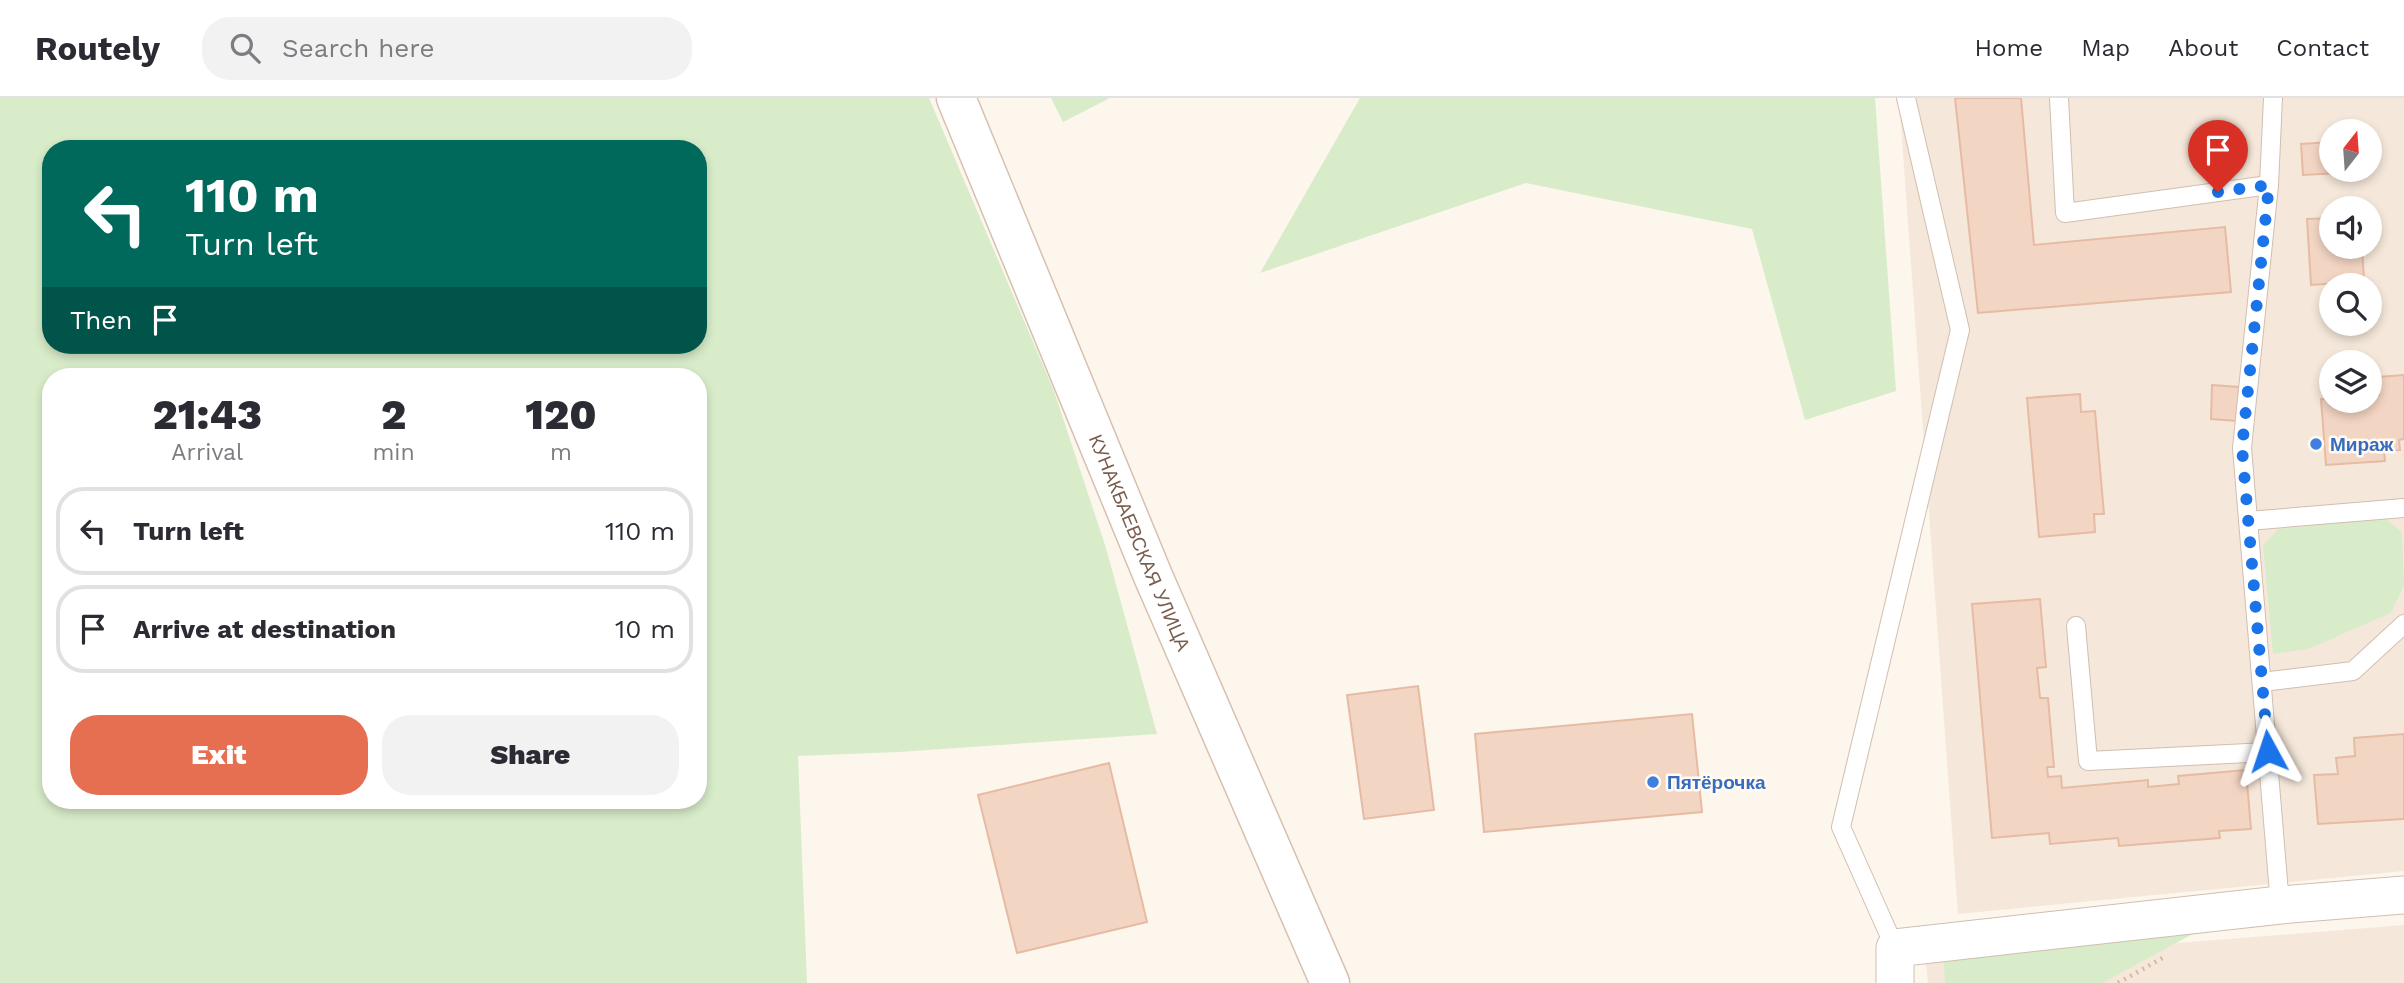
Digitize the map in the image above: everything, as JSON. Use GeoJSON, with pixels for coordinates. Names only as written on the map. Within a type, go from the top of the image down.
{"type":"FeatureCollection","features":[{"type":"Feature","properties":{"kind":"main road","name":"КУНАКБАЕВСКАЯ УЛИЦА"},"geometry":{"type":"LineString","coordinates":[[956,98],[1153,576],[1330,983]]}},
{"type":"Feature","properties":{"kind":"street"},"geometry":{"type":"LineString","coordinates":[[1895,966],[2280,905],[2404,895]]}},
{"type":"Feature","properties":{"kind":"lane"},"geometry":{"type":"LineString","coordinates":[[1895,966],[1841,827],[1960,330],[1906,98]]}},
{"type":"Feature","properties":{"kind":"lane"},"geometry":{"type":"LineString","coordinates":[[2059,98],[2065,213],[2269,185]]}},
{"type":"Feature","properties":{"kind":"lane"},"geometry":{"type":"LineString","coordinates":[[2273,98],[2269,185],[2242,448],[2280,905]]}},
{"type":"Feature","properties":{"kind":"lane"},"geometry":{"type":"LineString","coordinates":[[2248,521],[2404,508]]}},
{"type":"Feature","properties":{"kind":"lane"},"geometry":{"type":"LineString","coordinates":[[2262,681],[2353,671],[2404,624]]}},
{"type":"Feature","properties":{"kind":"lane"},"geometry":{"type":"LineString","coordinates":[[2076,626],[2088,761],[2268,751]]}},
{"type":"Feature","properties":{"kind":"shaded area"},"geometry":{"type":"Polygon","coordinates":[[[1899,98],[2404,98],[2404,871],[1958,914],[1899,98]]]}},
{"type":"Feature","properties":{"kind":"shaded area"},"geometry":{"type":"Polygon","coordinates":[[[2404,925],[2404,983],[1928,983],[1926,963],[2404,925]]]}},
{"type":"Feature","properties":{"kind":"green space"},"geometry":{"type":"Polygon","coordinates":[[[0,98],[929,98],[1054,391],[1106,548],[1157,734],[899,752],[798,756],[807,983],[0,983],[0,98]]]}},
{"type":"Feature","properties":{"kind":"green space"},"geometry":{"type":"Polygon","coordinates":[[[1051,98],[1108,98],[1108,99],[1063,122],[1051,98]]]}},
{"type":"Feature","properties":{"kind":"green space"},"geometry":{"type":"Polygon","coordinates":[[[1360,98],[1875,98],[1896,391],[1805,420],[1752,229],[1526,183],[1260,273],[1360,98]]]}},
{"type":"Feature","properties":{"kind":"green space"},"geometry":{"type":"Polygon","coordinates":[[[2384,518],[2402,532],[2404,585],[2391,613],[2308,649],[2273,654],[2263,545],[2278,529],[2384,518]]]}},
{"type":"Feature","properties":{"kind":"green space"},"geometry":{"type":"Polygon","coordinates":[[[2206,927],[2102,983],[1945,983],[1943,947],[2206,927]]]}},
{"type":"Feature","properties":{"kind":"building"},"geometry":{"type":"Polygon","coordinates":[[[1955,98],[2021,98],[2034,245],[2225,227],[2231,292],[1978,313],[1955,98]]]}},
{"type":"Feature","properties":{"kind":"building"},"geometry":{"type":"Polygon","coordinates":[[[2319,143],[2319,174],[2303,175],[2301,144],[2319,143]]]}},
{"type":"Feature","properties":{"kind":"building"},"geometry":{"type":"Polygon","coordinates":[[[2319,218],[2319,259],[2363,259],[2364,273],[2319,273],[2319,284],[2311,285],[2307,219],[2319,218]]]}},
{"type":"Feature","properties":{"kind":"building"},"geometry":{"type":"Polygon","coordinates":[[[2404,375],[2404,439],[2399,440],[2400,450],[2384,451],[2385,461],[2326,465],[2322,413],[2382,413],[2382,377],[2404,375]]]}},
{"type":"Feature","properties":{"kind":"building"},"geometry":{"type":"Polygon","coordinates":[[[2212,385],[2239,387],[2237,421],[2211,419],[2212,385]]]}},
{"type":"Feature","properties":{"kind":"building"},"geometry":{"type":"Polygon","coordinates":[[[2080,394],[2081,412],[2095,411],[2104,514],[2094,514],[2095,532],[2039,537],[2027,398],[2080,394]]]}},
{"type":"Feature","properties":{"kind":"building"},"geometry":{"type":"Polygon","coordinates":[[[2040,599],[2046,667],[2037,668],[2040,698],[2048,698],[2054,767],[2047,767],[2048,777],[2061,776],[2062,788],[2148,780],[2148,787],[2179,784],[2178,776],[2246,770],[2251,829],[2219,831],[2220,838],[2119,846],[2118,838],[2050,844],[2049,833],[1992,838],[1972,604],[2040,599]]]}},
{"type":"Feature","properties":{"kind":"building"},"geometry":{"type":"Polygon","coordinates":[[[1418,686],[1434,810],[1364,819],[1347,695],[1418,686]]]}},
{"type":"Feature","properties":{"kind":"building"},"geometry":{"type":"Polygon","coordinates":[[[1692,714],[1702,812],[1484,832],[1475,734],[1692,714]]]}},
{"type":"Feature","properties":{"kind":"building"},"geometry":{"type":"Polygon","coordinates":[[[2404,734],[2404,819],[2318,824],[2314,775],[2338,774],[2336,758],[2355,756],[2354,738],[2404,734]]]}},
{"type":"Feature","properties":{"kind":"building"},"geometry":{"type":"Polygon","coordinates":[[[1109,763],[1147,922],[1017,953],[978,795],[1109,763]]]}},
{"type":"Feature","properties":{"kind":"place","name":"Мираж"},"geometry":{"type":"Point","coordinates":[2316,444]}},
{"type":"Feature","properties":{"kind":"place","name":"Пятёрочка"},"geometry":{"type":"Point","coordinates":[1653,782]}},
{"type":"Feature","properties":{"kind":"route"},"geometry":{"type":"LineString","coordinates":[[2218,192],[2269,185],[2242,448],[2268,751]]}}]}
